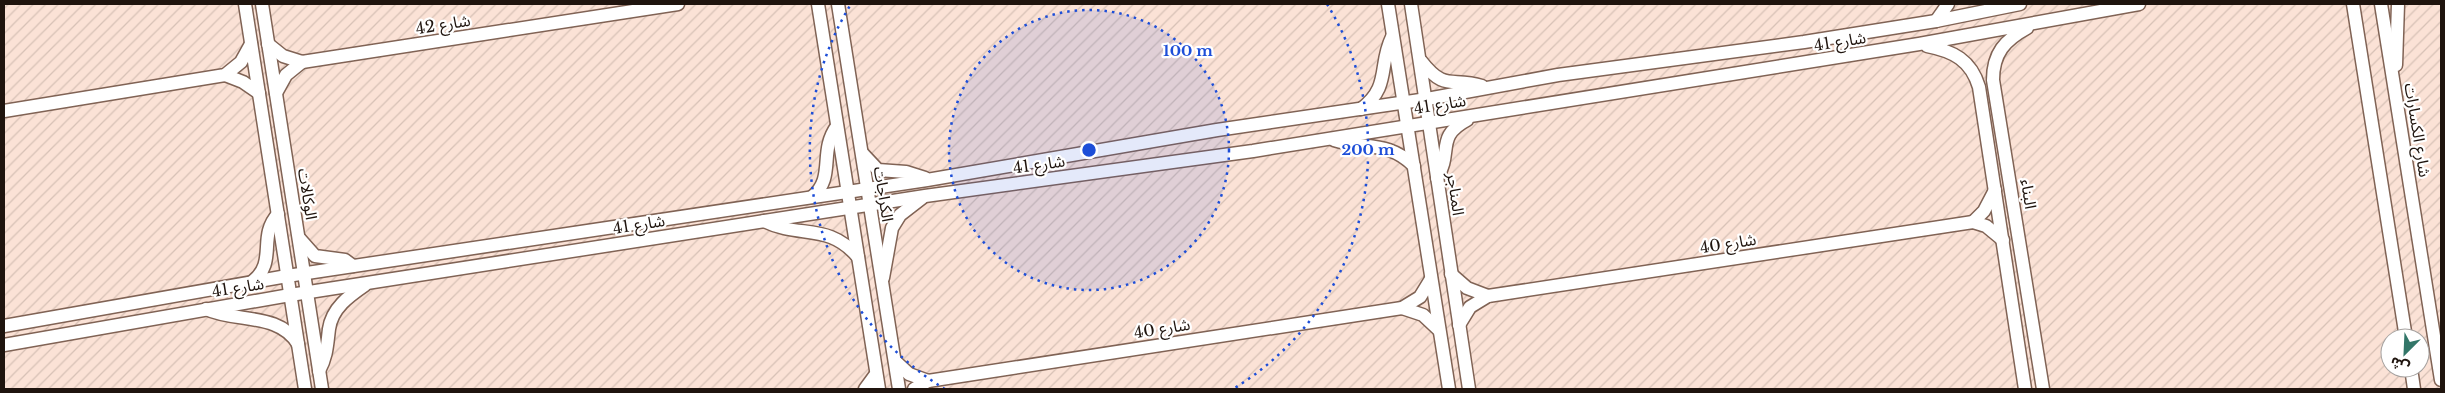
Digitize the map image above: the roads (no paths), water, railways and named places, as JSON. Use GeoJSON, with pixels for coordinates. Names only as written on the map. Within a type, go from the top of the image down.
{"type":"FeatureCollection","features":[{"type":"Feature","properties":{"kind":"street","name":"الوكالات"},"geometry":{"type":"LineString","coordinates":[[245,4],[305,389]]}},
{"type":"Feature","properties":{"kind":"street","name":"الوكالات"},"geometry":{"type":"LineString","coordinates":[[262,4],[322,389]]}},
{"type":"Feature","properties":{"kind":"street","name":"شارع 42"},"geometry":{"type":"LineString","coordinates":[[302,62],[678,4]]}},
{"type":"Feature","properties":{"kind":"street","name":"الكراجات"},"geometry":{"type":"LineString","coordinates":[[838,4],[899,389]]}},
{"type":"Feature","properties":{"kind":"street"},"geometry":{"type":"LineString","coordinates":[[1388,4],[1449,389]]}},
{"type":"Feature","properties":{"kind":"street","name":"المناجر"},"geometry":{"type":"LineString","coordinates":[[1411,4],[1469,389]]}},
{"type":"Feature","properties":{"kind":"street"},"geometry":{"type":"LineString","coordinates":[[1936,21],[1948,4]]}},
{"type":"Feature","properties":{"kind":"street","name":"شارع 41"},"geometry":{"type":"LineString","coordinates":[[4,326],[304,273],[927,180],[1217,130],[1403,103],[1558,75],[1804,42],[1936,21],[2020,4]]}},
{"type":"Feature","properties":{"kind":"street","name":"شارع 41"},"geometry":{"type":"LineString","coordinates":[[4,345],[290,295],[850,207],[1407,126],[1919,44],[2139,4]]}},
{"type":"Feature","properties":{"kind":"street"},"geometry":{"type":"LineString","coordinates":[[2343,4],[2355,17]]}},
{"type":"Feature","properties":{"kind":"street"},"geometry":{"type":"LineString","coordinates":[[2353,4],[2404,328]]}},
{"type":"Feature","properties":{"kind":"street","name":"شارع الكسارات"},"geometry":{"type":"LineString","coordinates":[[2381,4],[2441,380]]}},
{"type":"Feature","properties":{"kind":"street"},"geometry":{"type":"LineString","coordinates":[[2394,87],[2398,4]]}},
{"type":"Feature","properties":{"kind":"street"},"geometry":{"type":"LineString","coordinates":[[817,5],[879,389]]}},
{"type":"Feature","properties":{"kind":"street","name":"البناء"},"geometry":{"type":"LineString","coordinates":[[2035,23],[2004,43],[1996,56],[1993,80],[2043,389]]}},
{"type":"Feature","properties":{"kind":"street"},"geometry":{"type":"LineString","coordinates":[[1361,109],[1370,103],[1381,86],[1386,55],[1393,34]]}},
{"type":"Feature","properties":{"kind":"street"},"geometry":{"type":"LineString","coordinates":[[4,111],[225,75],[241,62],[251,44]]}},
{"type":"Feature","properties":{"kind":"street"},"geometry":{"type":"LineString","coordinates":[[268,44],[283,56],[302,62]]}},
{"type":"Feature","properties":{"kind":"street","name":"البناء"},"geometry":{"type":"LineString","coordinates":[[1919,44],[1951,52],[1964,60],[1974,72],[1979,87],[2026,389]]}},
{"type":"Feature","properties":{"kind":"street"},"geometry":{"type":"LineString","coordinates":[[1420,60],[1433,76],[1441,81],[1474,84],[1487,88]]}},
{"type":"Feature","properties":{"kind":"street"},"geometry":{"type":"LineString","coordinates":[[276,93],[286,75],[302,62]]}},
{"type":"Feature","properties":{"kind":"street"},"geometry":{"type":"LineString","coordinates":[[225,75],[243,82],[259,93]]}},
{"type":"Feature","properties":{"kind":"street"},"geometry":{"type":"LineString","coordinates":[[1437,178],[1443,166],[1446,140],[1451,131],[1475,115]]}},
{"type":"Feature","properties":{"kind":"street"},"geometry":{"type":"LineString","coordinates":[[812,197],[824,182],[827,146],[837,126]]}},
{"type":"Feature","properties":{"kind":"street"},"geometry":{"type":"LineString","coordinates":[[1330,138],[1352,144],[1388,148],[1402,155],[1414,166]]}},
{"type":"Feature","properties":{"kind":"street"},"geometry":{"type":"LineString","coordinates":[[861,151],[871,165],[878,170],[906,172],[927,180]]}},
{"type":"Feature","properties":{"kind":"street"},"geometry":{"type":"LineString","coordinates":[[1995,190],[1984,211],[1973,222],[1992,229],[2002,240]]}},
{"type":"Feature","properties":{"kind":"street"},"geometry":{"type":"LineString","coordinates":[[881,283],[886,267],[888,242],[892,228],[900,215],[925,196]]}},
{"type":"Feature","properties":{"kind":"street"},"geometry":{"type":"LineString","coordinates":[[252,282],[265,267],[267,232],[278,214]]}},
{"type":"Feature","properties":{"kind":"street"},"geometry":{"type":"LineString","coordinates":[[764,221],[783,229],[829,235],[847,246],[858,257]]}},
{"type":"Feature","properties":{"kind":"street","name":"شارع 40"},"geometry":{"type":"LineString","coordinates":[[1459,324],[1470,307],[1488,296],[1973,222]]}},
{"type":"Feature","properties":{"kind":"street"},"geometry":{"type":"LineString","coordinates":[[298,235],[315,256],[345,260],[353,266]]}},
{"type":"Feature","properties":{"kind":"street"},"geometry":{"type":"LineString","coordinates":[[1451,274],[1467,288],[1488,296]]}},
{"type":"Feature","properties":{"kind":"street","name":"شارع 40"},"geometry":{"type":"LineString","coordinates":[[914,389],[928,381],[1402,308],[1420,297],[1431,279]]}},
{"type":"Feature","properties":{"kind":"street"},"geometry":{"type":"LineString","coordinates":[[319,371],[327,353],[329,329],[333,315],[342,302],[367,283]]}},
{"type":"Feature","properties":{"kind":"street"},"geometry":{"type":"LineString","coordinates":[[2428,294],[2435,308],[2441,314]]}},
{"type":"Feature","properties":{"kind":"street","name":"شارع 40"},"geometry":{"type":"LineString","coordinates":[[1402,308],[1423,315],[1439,330]]}},
{"type":"Feature","properties":{"kind":"street"},"geometry":{"type":"LineString","coordinates":[[206,309],[224,316],[268,322],[289,333],[298,344]]}},
{"type":"Feature","properties":{"kind":"street"},"geometry":{"type":"LineString","coordinates":[[895,361],[909,374],[928,381]]}},
{"type":"Feature","properties":{"kind":"street"},"geometry":{"type":"LineString","coordinates":[[865,389],[876,374]]}}]}
